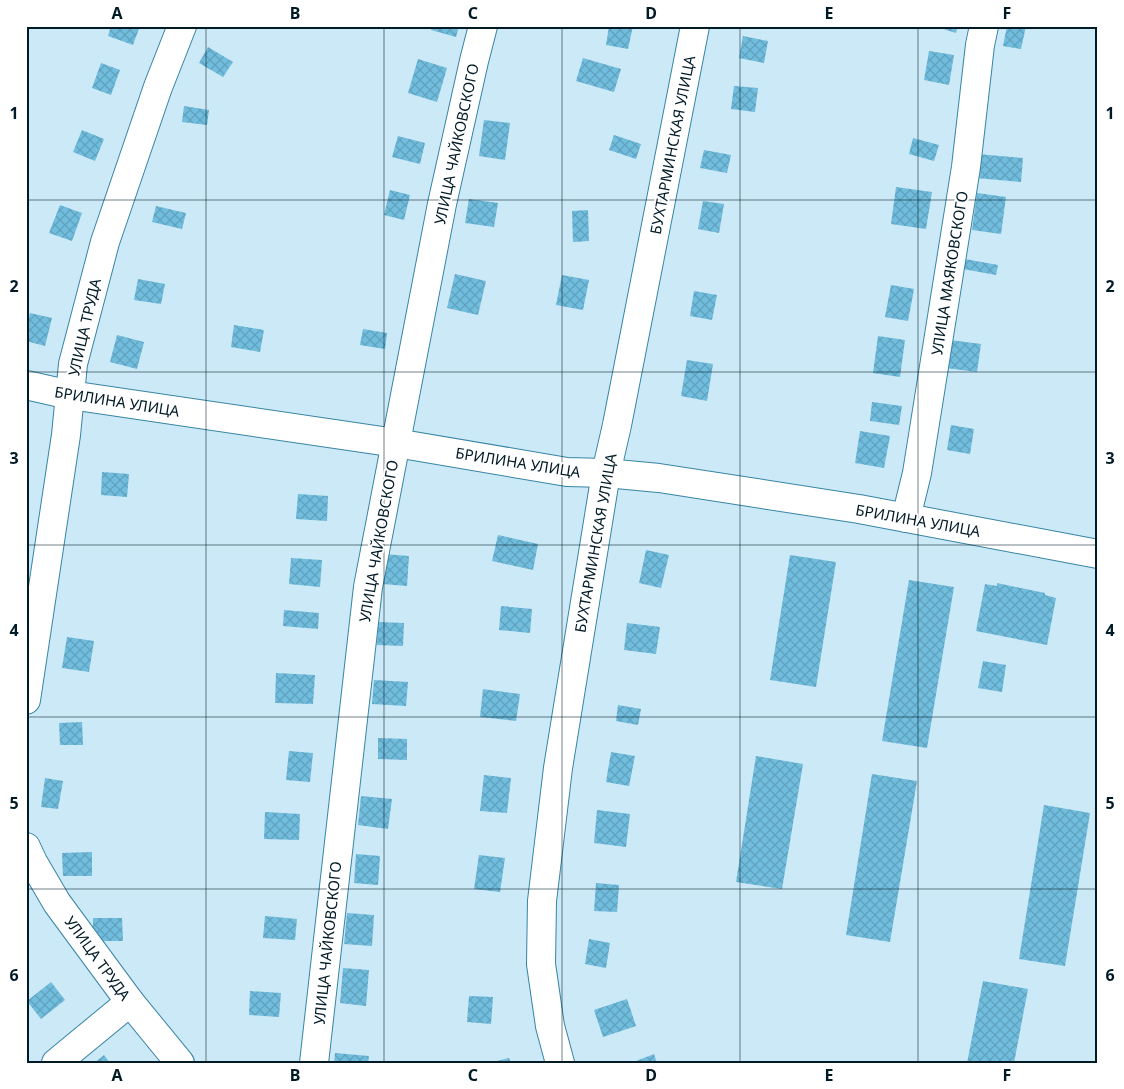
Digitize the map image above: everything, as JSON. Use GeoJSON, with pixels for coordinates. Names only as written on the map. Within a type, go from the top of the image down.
{"type":"FeatureCollection","features":[{"type":"Feature","properties":{"kind":"street","name":"УЛИЦА ТРУДА"},"geometry":{"type":"LineString","coordinates":[[26,700],[64,445],[73,364],[105,242],[158,86],[182,26]]}},
{"type":"Feature","properties":{"kind":"street","name":"УЛИЦА ЧАЙКОВСКОГО"},"geometry":{"type":"LineString","coordinates":[[314,1063],[368,588],[442,204],[483,26]]}},
{"type":"Feature","properties":{"kind":"street","name":"БУХТАРМИНСКАЯ УЛИЦА"},"geometry":{"type":"LineString","coordinates":[[560,1063],[550,1026],[541,964],[542,900],[558,768],[606,474],[695,26]]}},
{"type":"Feature","properties":{"kind":"street","name":"УЛИЦА МАЯКОВСКОГО"},"geometry":{"type":"LineString","coordinates":[[906,518],[917,473],[964,176],[984,26]]}},
{"type":"Feature","properties":{"kind":"street","name":"БРИЛИНА УЛИЦА"},"geometry":{"type":"LineString","coordinates":[[26,385],[70,394],[396,443],[567,472],[669,479],[859,509],[1098,554]]}},
{"type":"Feature","properties":{"kind":"street","name":"УЛИЦА ТРУДА"},"geometry":{"type":"LineString","coordinates":[[26,847],[57,903],[130,1002],[180,1063]]}},
{"type":"Feature","properties":{"kind":"street"},"geometry":{"type":"LineString","coordinates":[[56,1063],[130,1002]]}},
{"type":"Feature","properties":{"kind":"building"},"geometry":{"type":"Polygon","coordinates":[[[111,26],[140,26],[133,45],[108,36],[111,26]]]}},
{"type":"Feature","properties":{"kind":"building"},"geometry":{"type":"Polygon","coordinates":[[[432,26],[459,26],[456,37],[431,30],[432,26]]]}},
{"type":"Feature","properties":{"kind":"building"},"geometry":{"type":"Polygon","coordinates":[[[609,26],[633,26],[628,49],[606,45],[609,26]]]}},
{"type":"Feature","properties":{"kind":"building"},"geometry":{"type":"Polygon","coordinates":[[[934,26],[958,26],[956,33],[934,26]]]}},
{"type":"Feature","properties":{"kind":"building"},"geometry":{"type":"Polygon","coordinates":[[[1007,26],[1026,26],[1021,49],[1003,46],[1007,26]]]}},
{"type":"Feature","properties":{"kind":"building"},"geometry":{"type":"Polygon","coordinates":[[[743,36],[768,41],[764,63],[739,58],[743,36]]]}},
{"type":"Feature","properties":{"kind":"building"},"geometry":{"type":"Polygon","coordinates":[[[208,47],[233,62],[223,77],[199,63],[208,47]]]}},
{"type":"Feature","properties":{"kind":"building"},"geometry":{"type":"Polygon","coordinates":[[[929,51],[954,55],[949,85],[924,80],[929,51]]]}},
{"type":"Feature","properties":{"kind":"building"},"geometry":{"type":"Polygon","coordinates":[[[583,58],[621,69],[614,92],[576,81],[583,58]]]}},
{"type":"Feature","properties":{"kind":"building"},"geometry":{"type":"Polygon","coordinates":[[[418,59],[447,68],[437,102],[408,93],[418,59]]]}},
{"type":"Feature","properties":{"kind":"building"},"geometry":{"type":"Polygon","coordinates":[[[101,63],[120,70],[111,95],[92,88],[101,63]]]}},
{"type":"Feature","properties":{"kind":"building"},"geometry":{"type":"Polygon","coordinates":[[[734,86],[758,88],[755,112],[731,109],[734,86]]]}},
{"type":"Feature","properties":{"kind":"building"},"geometry":{"type":"Polygon","coordinates":[[[184,106],[209,110],[207,125],[182,122],[184,106]]]}},
{"type":"Feature","properties":{"kind":"building"},"geometry":{"type":"Polygon","coordinates":[[[484,120],[510,123],[505,160],[479,156],[484,120]]]}},
{"type":"Feature","properties":{"kind":"building"},"geometry":{"type":"Polygon","coordinates":[[[82,130],[104,139],[95,161],[73,152],[82,130]]]}},
{"type":"Feature","properties":{"kind":"building"},"geometry":{"type":"Polygon","coordinates":[[[614,135],[641,144],[636,159],[609,150],[614,135]]]}},
{"type":"Feature","properties":{"kind":"building"},"geometry":{"type":"Polygon","coordinates":[[[398,136],[425,143],[420,164],[392,157],[398,136]]]}},
{"type":"Feature","properties":{"kind":"building"},"geometry":{"type":"Polygon","coordinates":[[[913,138],[939,145],[934,161],[909,154],[913,138]]]}},
{"type":"Feature","properties":{"kind":"building"},"geometry":{"type":"Polygon","coordinates":[[[704,150],[731,155],[727,173],[700,168],[704,150]]]}},
{"type":"Feature","properties":{"kind":"building"},"geometry":{"type":"Polygon","coordinates":[[[977,154],[1023,158],[1021,182],[976,178],[977,154]]]}},
{"type":"Feature","properties":{"kind":"building"},"geometry":{"type":"Polygon","coordinates":[[[896,187],[932,192],[926,229],[891,224],[896,187]]]}},
{"type":"Feature","properties":{"kind":"building"},"geometry":{"type":"Polygon","coordinates":[[[390,190],[410,195],[404,220],[384,215],[390,190]]]}},
{"type":"Feature","properties":{"kind":"building"},"geometry":{"type":"Polygon","coordinates":[[[977,193],[1006,197],[1001,234],[972,230],[977,193]]]}},
{"type":"Feature","properties":{"kind":"building"},"geometry":{"type":"Polygon","coordinates":[[[469,199],[498,203],[494,227],[465,223],[469,199]]]}},
{"type":"Feature","properties":{"kind":"building"},"geometry":{"type":"Polygon","coordinates":[[[703,201],[724,204],[719,233],[698,229],[703,201]]]}},
{"type":"Feature","properties":{"kind":"building"},"geometry":{"type":"Polygon","coordinates":[[[60,205],[82,213],[72,241],[49,233],[60,205]]]}},
{"type":"Feature","properties":{"kind":"building"},"geometry":{"type":"Polygon","coordinates":[[[156,206],[186,213],[182,229],[152,222],[156,206]]]}},
{"type":"Feature","properties":{"kind":"building"},"geometry":{"type":"Polygon","coordinates":[[[588,210],[589,241],[573,242],[572,211],[588,210]]]}},
{"type":"Feature","properties":{"kind":"building"},"geometry":{"type":"Polygon","coordinates":[[[965,259],[998,265],[996,275],[963,269],[965,259]]]}},
{"type":"Feature","properties":{"kind":"building"},"geometry":{"type":"Polygon","coordinates":[[[455,274],[486,281],[478,315],[447,308],[455,274]]]}},
{"type":"Feature","properties":{"kind":"building"},"geometry":{"type":"Polygon","coordinates":[[[562,275],[589,280],[583,310],[556,305],[562,275]]]}},
{"type":"Feature","properties":{"kind":"building"},"geometry":{"type":"Polygon","coordinates":[[[138,279],[165,284],[161,304],[134,300],[138,279]]]}},
{"type":"Feature","properties":{"kind":"building"},"geometry":{"type":"Polygon","coordinates":[[[891,285],[914,289],[908,321],[885,317],[891,285]]]}},
{"type":"Feature","properties":{"kind":"building"},"geometry":{"type":"Polygon","coordinates":[[[694,291],[717,295],[712,320],[690,316],[694,291]]]}},
{"type":"Feature","properties":{"kind":"building"},"geometry":{"type":"Polygon","coordinates":[[[30,313],[52,318],[45,346],[26,341],[26,328],[30,313]]]}},
{"type":"Feature","properties":{"kind":"building"},"geometry":{"type":"Polygon","coordinates":[[[234,325],[264,330],[260,352],[231,347],[234,325]]]}},
{"type":"Feature","properties":{"kind":"building"},"geometry":{"type":"Polygon","coordinates":[[[363,329],[387,333],[385,349],[360,345],[363,329]]]}},
{"type":"Feature","properties":{"kind":"building"},"geometry":{"type":"Polygon","coordinates":[[[117,335],[144,342],[137,369],[110,362],[117,335]]]}},
{"type":"Feature","properties":{"kind":"building"},"geometry":{"type":"Polygon","coordinates":[[[878,336],[905,340],[900,377],[873,373],[878,336]]]}},
{"type":"Feature","properties":{"kind":"building"},"geometry":{"type":"Polygon","coordinates":[[[950,340],[981,344],[977,372],[946,368],[950,340]]]}},
{"type":"Feature","properties":{"kind":"building"},"geometry":{"type":"Polygon","coordinates":[[[687,360],[713,364],[707,401],[681,396],[687,360]]]}},
{"type":"Feature","properties":{"kind":"building"},"geometry":{"type":"Polygon","coordinates":[[[872,402],[902,406],[899,425],[870,421],[872,402]]]}},
{"type":"Feature","properties":{"kind":"building"},"geometry":{"type":"Polygon","coordinates":[[[951,425],[974,429],[970,454],[947,450],[951,425]]]}},
{"type":"Feature","properties":{"kind":"building"},"geometry":{"type":"Polygon","coordinates":[[[860,431],[890,436],[884,468],[855,463],[860,431]]]}},
{"type":"Feature","properties":{"kind":"building"},"geometry":{"type":"Polygon","coordinates":[[[102,472],[129,474],[127,497],[101,495],[102,472]]]}},
{"type":"Feature","properties":{"kind":"building"},"geometry":{"type":"Polygon","coordinates":[[[298,494],[328,496],[327,521],[296,519],[298,494]]]}},
{"type":"Feature","properties":{"kind":"building"},"geometry":{"type":"Polygon","coordinates":[[[498,535],[538,544],[533,570],[492,561],[498,535]]]}},
{"type":"Feature","properties":{"kind":"building"},"geometry":{"type":"Polygon","coordinates":[[[646,550],[669,555],[661,588],[639,583],[646,550]]]}},
{"type":"Feature","properties":{"kind":"building"},"geometry":{"type":"Polygon","coordinates":[[[384,554],[409,556],[407,586],[382,584],[384,554]]]}},
{"type":"Feature","properties":{"kind":"building"},"geometry":{"type":"Polygon","coordinates":[[[790,555],[836,562],[816,687],[770,680],[790,555]]]}},
{"type":"Feature","properties":{"kind":"building"},"geometry":{"type":"Polygon","coordinates":[[[291,558],[322,560],[320,587],[289,584],[291,558]]]}},
{"type":"Feature","properties":{"kind":"building"},"geometry":{"type":"Polygon","coordinates":[[[909,580],[954,587],[927,748],[882,741],[909,580]]]}},
{"type":"Feature","properties":{"kind":"building"},"geometry":{"type":"Polygon","coordinates":[[[997,583],[1045,593],[1045,595],[1056,598],[1047,645],[976,631],[985,584],[997,586],[997,583]]]}},
{"type":"Feature","properties":{"kind":"building"},"geometry":{"type":"Polygon","coordinates":[[[501,606],[532,609],[530,633],[499,630],[501,606]]]}},
{"type":"Feature","properties":{"kind":"building"},"geometry":{"type":"Polygon","coordinates":[[[284,610],[319,613],[318,629],[283,626],[284,610]]]}},
{"type":"Feature","properties":{"kind":"building"},"geometry":{"type":"Polygon","coordinates":[[[378,622],[404,623],[403,646],[377,645],[378,622]]]}},
{"type":"Feature","properties":{"kind":"building"},"geometry":{"type":"Polygon","coordinates":[[[627,623],[660,627],[656,654],[624,650],[627,623]]]}},
{"type":"Feature","properties":{"kind":"building"},"geometry":{"type":"Polygon","coordinates":[[[67,637],[94,641],[89,672],[62,668],[67,637]]]}},
{"type":"Feature","properties":{"kind":"building"},"geometry":{"type":"Polygon","coordinates":[[[983,661],[1006,665],[1002,692],[978,688],[983,661]]]}},
{"type":"Feature","properties":{"kind":"building"},"geometry":{"type":"Polygon","coordinates":[[[276,673],[315,675],[313,704],[275,703],[276,673]]]}},
{"type":"Feature","properties":{"kind":"building"},"geometry":{"type":"Polygon","coordinates":[[[374,680],[408,682],[406,706],[372,704],[374,680]]]}},
{"type":"Feature","properties":{"kind":"building"},"geometry":{"type":"Polygon","coordinates":[[[483,689],[520,694],[516,721],[480,717],[483,689]]]}},
{"type":"Feature","properties":{"kind":"building"},"geometry":{"type":"Polygon","coordinates":[[[618,705],[641,709],[638,725],[616,721],[618,705]]]}},
{"type":"Feature","properties":{"kind":"building"},"geometry":{"type":"Polygon","coordinates":[[[82,722],[83,745],[60,745],[59,723],[82,722]]]}},
{"type":"Feature","properties":{"kind":"building"},"geometry":{"type":"Polygon","coordinates":[[[378,738],[407,739],[407,760],[378,759],[378,738]]]}},
{"type":"Feature","properties":{"kind":"building"},"geometry":{"type":"Polygon","coordinates":[[[289,751],[313,753],[310,782],[286,780],[289,751]]]}},
{"type":"Feature","properties":{"kind":"building"},"geometry":{"type":"Polygon","coordinates":[[[611,752],[635,756],[629,786],[606,782],[611,752]]]}},
{"type":"Feature","properties":{"kind":"building"},"geometry":{"type":"Polygon","coordinates":[[[756,756],[803,764],[782,889],[736,882],[756,756]]]}},
{"type":"Feature","properties":{"kind":"building"},"geometry":{"type":"Polygon","coordinates":[[[872,774],[917,781],[890,942],[846,935],[872,774]]]}},
{"type":"Feature","properties":{"kind":"building"},"geometry":{"type":"Polygon","coordinates":[[[484,775],[511,778],[507,813],[480,811],[484,775]]]}},
{"type":"Feature","properties":{"kind":"building"},"geometry":{"type":"Polygon","coordinates":[[[45,778],[63,781],[58,809],[41,807],[45,778]]]}},
{"type":"Feature","properties":{"kind":"building"},"geometry":{"type":"Polygon","coordinates":[[[361,796],[392,799],[388,829],[358,825],[361,796]]]}},
{"type":"Feature","properties":{"kind":"building"},"geometry":{"type":"Polygon","coordinates":[[[1044,805],[1090,813],[1065,966],[1019,959],[1044,805]]]}},
{"type":"Feature","properties":{"kind":"building"},"geometry":{"type":"Polygon","coordinates":[[[597,810],[630,814],[626,847],[594,843],[597,810]]]}},
{"type":"Feature","properties":{"kind":"building"},"geometry":{"type":"Polygon","coordinates":[[[265,812],[300,814],[299,840],[264,839],[265,812]]]}},
{"type":"Feature","properties":{"kind":"building"},"geometry":{"type":"Polygon","coordinates":[[[92,852],[92,876],[63,876],[62,853],[92,852]]]}},
{"type":"Feature","properties":{"kind":"building"},"geometry":{"type":"Polygon","coordinates":[[[356,854],[380,856],[378,885],[354,883],[356,854]]]}},
{"type":"Feature","properties":{"kind":"building"},"geometry":{"type":"Polygon","coordinates":[[[479,855],[505,858],[500,892],[474,889],[479,855]]]}},
{"type":"Feature","properties":{"kind":"building"},"geometry":{"type":"Polygon","coordinates":[[[596,883],[619,885],[617,912],[594,911],[596,883]]]}},
{"type":"Feature","properties":{"kind":"building"},"geometry":{"type":"Polygon","coordinates":[[[347,913],[374,915],[372,946],[344,944],[347,913]]]}},
{"type":"Feature","properties":{"kind":"building"},"geometry":{"type":"Polygon","coordinates":[[[265,916],[297,919],[295,940],[263,938],[265,916]]]}},
{"type":"Feature","properties":{"kind":"building"},"geometry":{"type":"Polygon","coordinates":[[[93,918],[122,918],[123,941],[93,941],[93,918]]]}},
{"type":"Feature","properties":{"kind":"building"},"geometry":{"type":"Polygon","coordinates":[[[589,939],[610,943],[606,968],[585,964],[589,939]]]}},
{"type":"Feature","properties":{"kind":"building"},"geometry":{"type":"Polygon","coordinates":[[[343,968],[369,970],[366,1006],[340,1003],[343,968]]]}},
{"type":"Feature","properties":{"kind":"building"},"geometry":{"type":"Polygon","coordinates":[[[983,981],[1028,989],[1014,1063],[967,1063],[983,981]]]}},
{"type":"Feature","properties":{"kind":"building"},"geometry":{"type":"Polygon","coordinates":[[[51,982],[65,1000],[41,1019],[27,1001],[51,982]]]}},
{"type":"Feature","properties":{"kind":"building"},"geometry":{"type":"Polygon","coordinates":[[[250,991],[281,993],[279,1017],[249,1015],[250,991]]]}},
{"type":"Feature","properties":{"kind":"building"},"geometry":{"type":"Polygon","coordinates":[[[469,996],[493,997],[491,1024],[467,1022],[469,996]]]}},
{"type":"Feature","properties":{"kind":"building"},"geometry":{"type":"Polygon","coordinates":[[[627,999],[636,1026],[603,1037],[594,1010],[627,999]]]}},
{"type":"Feature","properties":{"kind":"building"},"geometry":{"type":"Polygon","coordinates":[[[335,1053],[369,1056],[368,1063],[334,1063],[335,1053]]]}},
{"type":"Feature","properties":{"kind":"building"},"geometry":{"type":"Polygon","coordinates":[[[654,1054],[657,1063],[631,1063],[654,1054]]]}},
{"type":"Feature","properties":{"kind":"building"},"geometry":{"type":"Polygon","coordinates":[[[104,1055],[110,1063],[94,1063],[104,1055]]]}},
{"type":"Feature","properties":{"kind":"building"},"geometry":{"type":"Polygon","coordinates":[[[509,1058],[511,1063],[493,1062],[509,1058]]]}}]}
